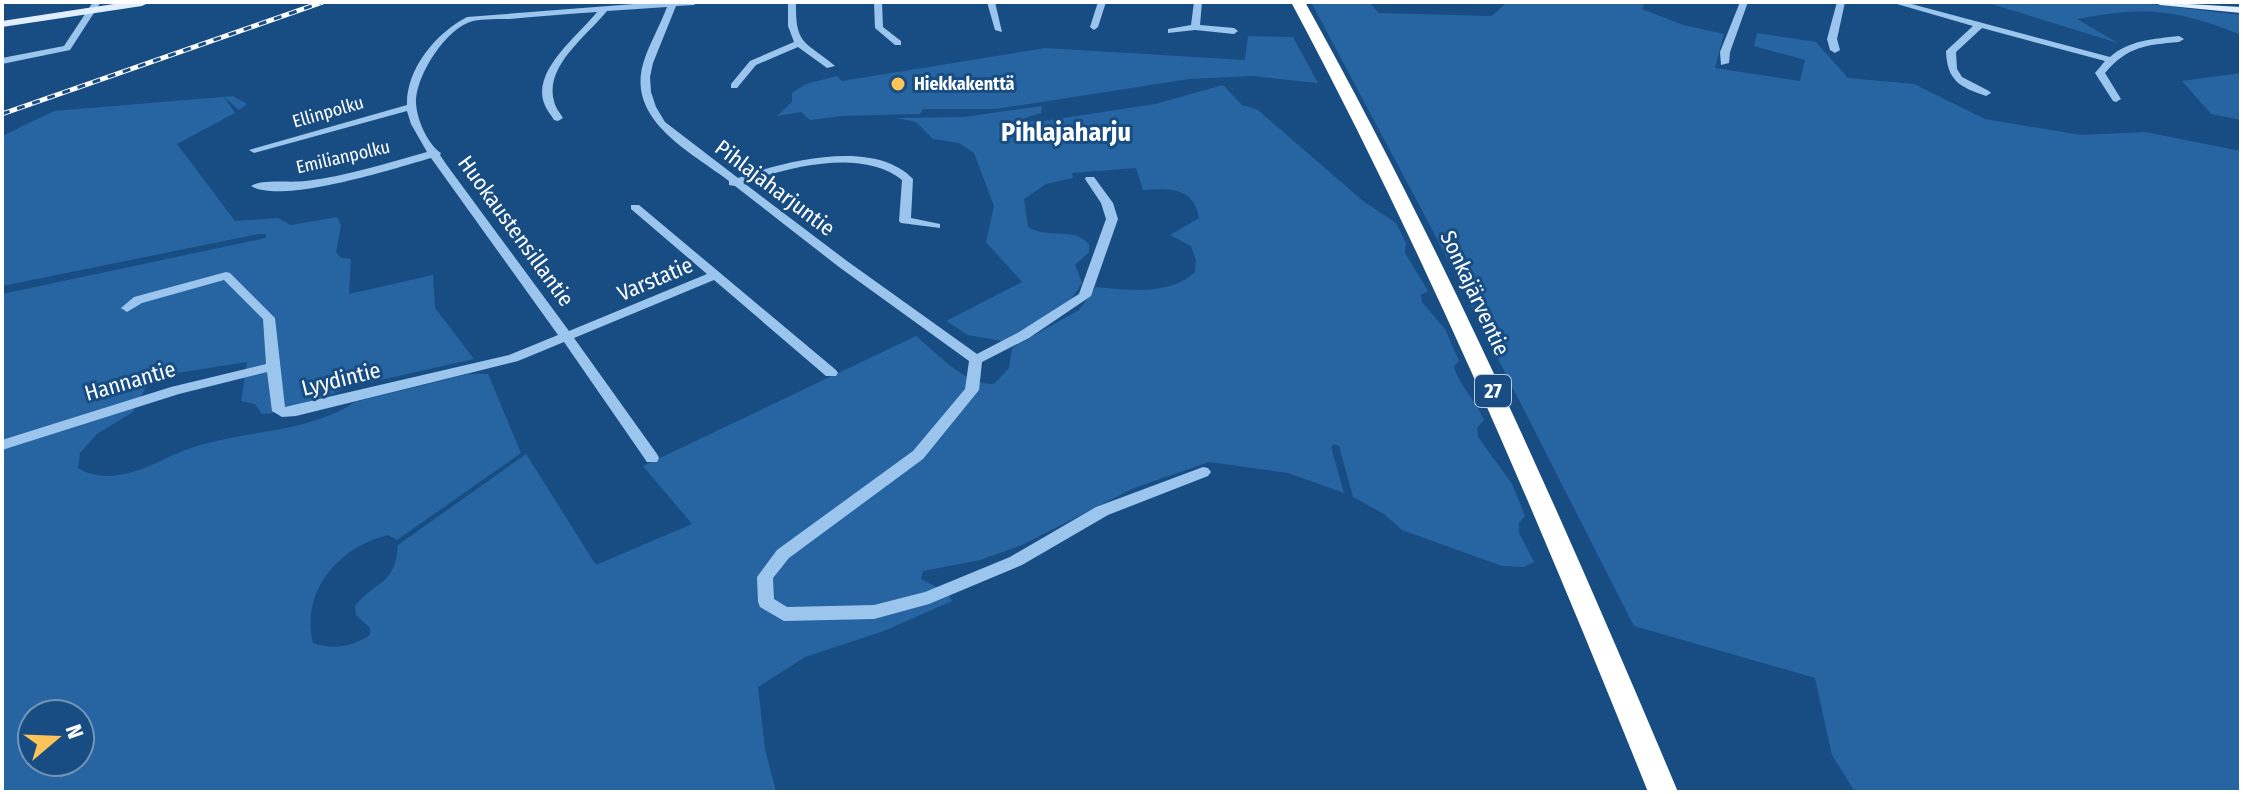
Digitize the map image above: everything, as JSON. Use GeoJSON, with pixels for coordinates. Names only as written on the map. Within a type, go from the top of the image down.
{"type":"FeatureCollection","features":[{"type":"Feature","properties":{"kind":"highway","name":"Sonkajärventie"},"geometry":{"type":"LineString","coordinates":[[1298,2],[1341,78],[1459,316],[1574,575],[1663,792]]}},
{"type":"Feature","properties":{"kind":"main road"},"geometry":{"type":"LineString","coordinates":[[2,24],[92,7],[148,2]]}},
{"type":"Feature","properties":{"kind":"main road"},"geometry":{"type":"LineString","coordinates":[[2160,2],[2241,10]]}},
{"type":"Feature","properties":{"kind":"street"},"geometry":{"type":"LineString","coordinates":[[411,107],[412,93],[423,66],[461,22],[483,16],[694,2]]}},
{"type":"Feature","properties":{"kind":"street"},"geometry":{"type":"LineString","coordinates":[[792,2],[791,28],[798,44],[830,66]]}},
{"type":"Feature","properties":{"kind":"street"},"geometry":{"type":"LineString","coordinates":[[878,2],[879,28],[898,43]]}},
{"type":"Feature","properties":{"kind":"street"},"geometry":{"type":"LineString","coordinates":[[991,2],[999,30]]}},
{"type":"Feature","properties":{"kind":"street"},"geometry":{"type":"LineString","coordinates":[[1094,27],[1102,2]]}},
{"type":"Feature","properties":{"kind":"street"},"geometry":{"type":"LineString","coordinates":[[1195,27],[1198,2]]}},
{"type":"Feature","properties":{"kind":"street"},"geometry":{"type":"LineString","coordinates":[[1724,63],[1725,52],[1744,2]]}},
{"type":"Feature","properties":{"kind":"street"},"geometry":{"type":"LineString","coordinates":[[1835,50],[1832,39],[1841,2]]}},
{"type":"Feature","properties":{"kind":"street"},"geometry":{"type":"LineString","coordinates":[[1894,2],[2110,60]]}},
{"type":"Feature","properties":{"kind":"street","name":"Pihlajaharjuntie"},"geometry":{"type":"LineString","coordinates":[[673,3],[644,72],[648,106],[670,134],[976,360]]}},
{"type":"Feature","properties":{"kind":"street"},"geometry":{"type":"LineString","coordinates":[[2,61],[67,48],[92,7]]}},
{"type":"Feature","properties":{"kind":"street"},"geometry":{"type":"LineString","coordinates":[[558,118],[550,109],[549,95],[554,71],[572,40],[605,8]]}},
{"type":"Feature","properties":{"kind":"street"},"geometry":{"type":"LineString","coordinates":[[1981,24],[1951,51],[1950,70],[1954,77],[1986,93]]}},
{"type":"Feature","properties":{"kind":"street"},"geometry":{"type":"LineString","coordinates":[[1171,31],[1195,27],[1234,31]]}},
{"type":"Feature","properties":{"kind":"street"},"geometry":{"type":"LineString","coordinates":[[2116,99],[2100,73],[2110,60],[2125,47],[2179,39]]}},
{"type":"Feature","properties":{"kind":"street"},"geometry":{"type":"LineString","coordinates":[[734,86],[753,63],[798,44]]}},
{"type":"Feature","properties":{"kind":"street","name":"Ellinpolku"},"geometry":{"type":"LineString","coordinates":[[254,150],[411,107]]}},
{"type":"Feature","properties":{"kind":"street","name":"Huokaustensillantie"},"geometry":{"type":"LineString","coordinates":[[411,107],[416,125],[652,458]]}},
{"type":"Feature","properties":{"kind":"street","name":"Emilianpolku"},"geometry":{"type":"LineString","coordinates":[[257,186],[287,188],[319,184],[436,153]]}},
{"type":"Feature","properties":{"kind":"street"},"geometry":{"type":"LineString","coordinates":[[733,183],[810,164],[847,159],[874,162],[899,170],[908,179],[905,221],[936,226]]}},
{"type":"Feature","properties":{"kind":"street"},"geometry":{"type":"LineString","coordinates":[[1090,179],[1107,203],[1112,219],[1085,296],[1024,335],[976,360],[972,390],[918,455],[783,554],[765,577],[766,602],[784,614],[874,612],[929,598],[1016,561],[1112,506],[1203,472]]}},
{"type":"Feature","properties":{"kind":"street","name":"Varstatie"},"geometry":{"type":"LineString","coordinates":[[635,207],[831,373]]}},
{"type":"Feature","properties":{"kind":"street","name":"Lyydintie"},"geometry":{"type":"LineString","coordinates":[[127,308],[138,300],[226,276],[269,318],[277,408],[282,412],[513,358],[568,337]]}},
{"type":"Feature","properties":{"kind":"street","name":"Varstatie"},"geometry":{"type":"LineString","coordinates":[[568,337],[714,276]]}},
{"type":"Feature","properties":{"kind":"street","name":"Hannantie"},"geometry":{"type":"LineString","coordinates":[[2,445],[176,390],[272,367]]}},
{"type":"Feature","properties":{"kind":"shaded area"},"geometry":{"type":"Polygon","coordinates":[[[1311,2],[1369,2],[1379,13],[1492,16],[1507,2],[1645,2],[1642,9],[1683,25],[1724,34],[1715,68],[1800,81],[1805,60],[1754,46],[1757,33],[1816,42],[1848,78],[1914,84],[1985,119],[2081,135],[2145,132],[2241,151],[2241,792],[1855,792],[1832,755],[1815,678],[1634,626],[1434,233],[1311,2]]]}},
{"type":"Feature","properties":{"kind":"shaded area"},"geometry":{"type":"Polygon","coordinates":[[[1985,2],[2133,2],[2241,15],[2241,35],[2198,20],[2160,12],[2122,12],[2077,19],[2118,43],[1985,2]]]}},
{"type":"Feature","properties":{"kind":"shaded area"},"geometry":{"type":"Polygon","coordinates":[[[1248,36],[1293,37],[1318,83],[1252,76],[1189,79],[996,109],[923,109],[920,114],[810,120],[801,112],[777,116],[792,102],[792,93],[806,84],[837,76],[842,81],[1045,48],[1245,60],[1248,36]]]}},
{"type":"Feature","properties":{"kind":"shaded area"},"geometry":{"type":"Polygon","coordinates":[[[2241,73],[2241,120],[2211,114],[2182,81],[2241,73]]]}},
{"type":"Feature","properties":{"kind":"shaded area"},"geometry":{"type":"Polygon","coordinates":[[[1223,85],[1242,105],[1258,110],[1363,201],[1396,223],[1406,243],[1405,253],[1428,291],[1421,295],[1422,302],[1445,329],[1459,361],[1454,366],[1456,372],[1484,420],[1477,428],[1478,437],[1512,484],[1525,516],[1519,523],[1519,533],[1534,562],[1524,567],[1502,566],[1402,530],[1384,514],[1353,497],[1339,446],[1334,444],[1331,447],[1344,493],[1288,473],[1209,462],[1134,488],[1022,545],[980,560],[923,571],[921,579],[948,593],[952,601],[884,631],[805,657],[758,687],[765,749],[776,792],[2,792],[2,294],[266,238],[266,234],[2,286],[2,136],[54,111],[233,96],[247,104],[239,110],[224,97],[235,113],[177,144],[235,221],[278,218],[291,225],[337,217],[341,225],[336,252],[341,258],[351,259],[349,294],[433,275],[435,308],[474,359],[349,387],[288,412],[262,414],[255,404],[241,401],[247,362],[151,377],[133,412],[97,434],[80,453],[78,468],[98,475],[119,475],[214,441],[318,420],[355,402],[468,374],[488,374],[521,453],[397,540],[388,535],[370,541],[339,561],[318,589],[310,624],[313,643],[335,647],[349,645],[370,635],[370,628],[356,615],[355,606],[389,575],[398,545],[526,454],[596,565],[692,524],[643,466],[916,336],[962,374],[994,384],[1009,368],[1012,348],[1079,310],[1096,287],[1148,290],[1173,285],[1195,272],[1196,260],[1191,246],[1170,235],[1199,218],[1192,200],[1186,195],[1171,190],[1143,190],[1136,168],[1072,173],[1073,178],[1046,184],[1024,199],[1028,227],[1044,233],[1068,234],[1089,244],[1089,252],[1075,265],[1082,283],[1068,304],[1002,341],[968,335],[946,321],[1022,282],[986,242],[994,206],[974,153],[959,143],[933,139],[916,122],[897,118],[963,117],[1042,106],[1041,113],[1016,121],[1044,121],[1155,104],[1223,85]]]}},
{"type":"Feature","properties":{"kind":"railway"},"geometry":{"type":"LineString","coordinates":[[2,114],[323,2]]}},
{"type":"Feature","properties":{"kind":"place","name":"Hiekkakenttä"},"geometry":{"type":"Point","coordinates":[898,84]}},
{"type":"Feature","properties":{"kind":"district","name":"Pihlajaharju"},"geometry":{"type":"Point","coordinates":[1066,132]}}]}
